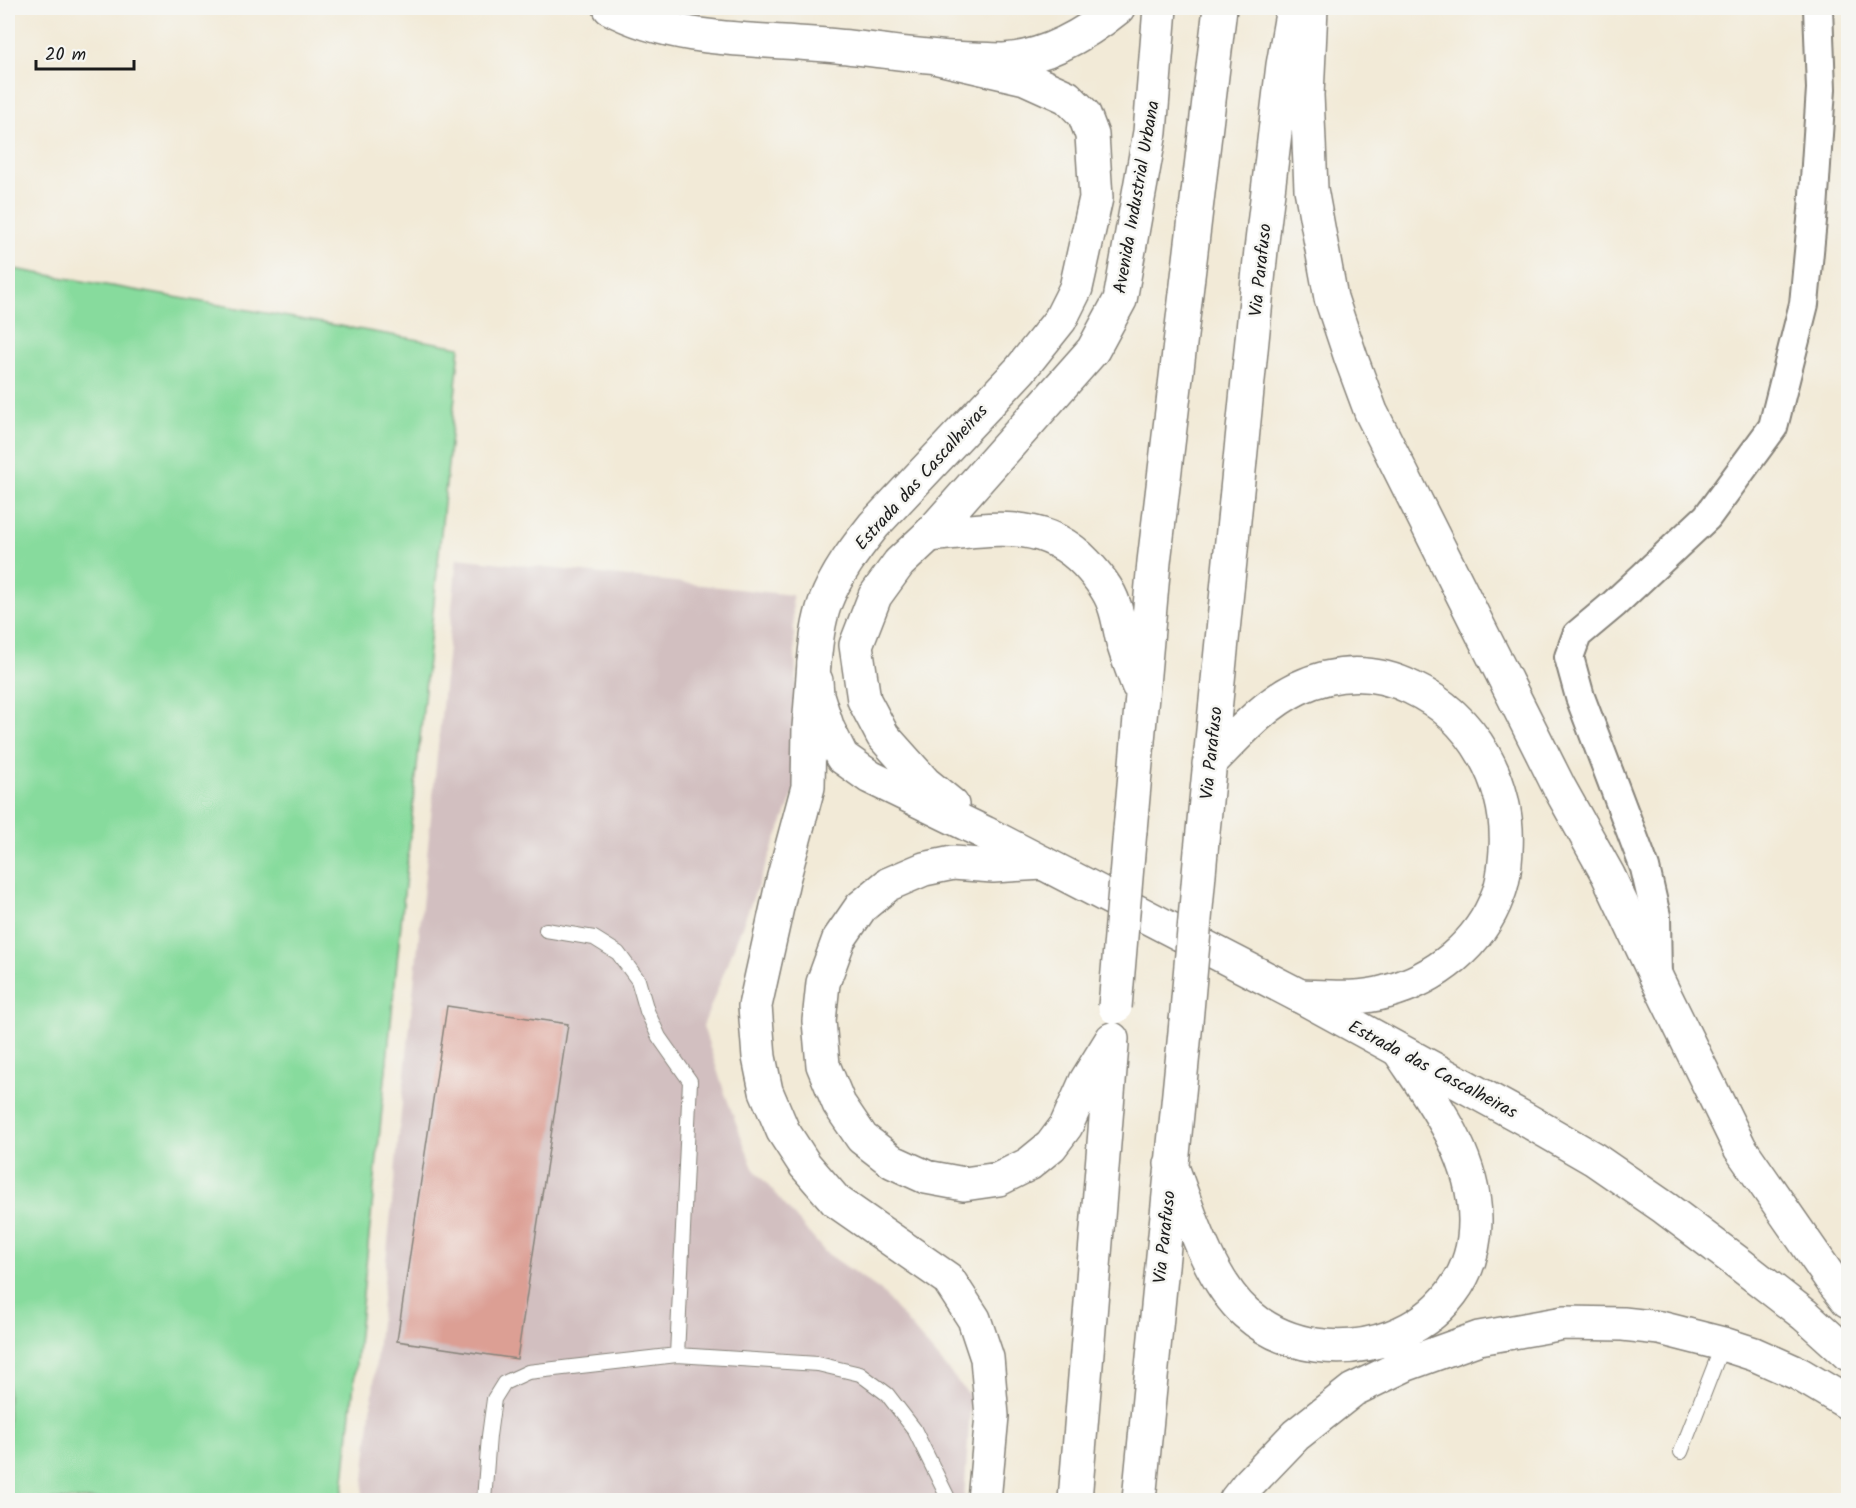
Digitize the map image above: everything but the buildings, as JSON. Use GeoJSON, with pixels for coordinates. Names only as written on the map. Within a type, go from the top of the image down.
{"type":"FeatureCollection","features":[{"type":"Feature","properties":{"kind":"main road"},"geometry":{"type":"LineString","coordinates":[[610,8],[644,23],[691,21],[837,46],[938,58],[1005,60],[1041,53],[1065,43],[1095,27],[1118,8]]}},
{"type":"Feature","properties":{"kind":"main road","name":"Avenida Industrial Urbana"},"geometry":{"type":"LineString","coordinates":[[930,535],[1093,350],[1120,300],[1150,132],[1160,8]]}},
{"type":"Feature","properties":{"kind":"main road"},"geometry":{"type":"LineString","coordinates":[[1075,1500],[1112,1039],[1154,562],[1220,8]]}},
{"type":"Feature","properties":{"kind":"main road","name":"Via Parafuso"},"geometry":{"type":"LineString","coordinates":[[1139,1500],[1209,764],[1261,250],[1283,65],[1293,8]]}},
{"type":"Feature","properties":{"kind":"main road"},"geometry":{"type":"LineString","coordinates":[[1311,8],[1307,95],[1311,189],[1331,298],[1371,412],[1559,788],[1608,875],[1740,1148],[1848,1301]]}},
{"type":"Feature","properties":{"kind":"main road","name":"Estrada das Cascalheiras"},"geometry":{"type":"LineString","coordinates":[[938,58],[1025,78],[1067,97],[1084,114],[1092,135],[1096,198],[1076,288],[1060,320],[1020,370],[874,525],[853,552],[835,581],[824,605],[817,635],[814,663],[818,695],[828,729],[842,757],[870,777],[985,833],[1300,996],[1594,1159],[1737,1262],[1805,1315],[1848,1354]]}},
{"type":"Feature","properties":{"kind":"main road"},"geometry":{"type":"LineString","coordinates":[[930,535],[1023,529],[1051,538],[1076,552],[1098,576],[1114,603],[1124,645],[1142,696]]}},
{"type":"Feature","properties":{"kind":"main road","name":"Estrada das Cascalheiras"},"geometry":{"type":"LineString","coordinates":[[930,535],[899,563],[875,596],[856,645],[864,700],[884,738],[925,783],[985,833]]}},
{"type":"Feature","properties":{"kind":"main road"},"geometry":{"type":"LineString","coordinates":[[814,663],[809,728],[808,787],[783,879],[755,1006],[759,1057],[766,1091],[789,1140],[805,1165],[836,1201],[948,1279],[974,1319],[987,1358],[992,1416],[984,1500]]}},
{"type":"Feature","properties":{"kind":"main road"},"geometry":{"type":"LineString","coordinates":[[1209,764],[1270,704],[1300,687],[1331,677],[1354,674],[1376,675],[1395,680],[1428,696],[1461,722],[1485,756],[1499,789],[1505,813],[1507,842],[1505,867],[1499,894],[1485,922],[1469,943],[1432,974],[1409,986],[1358,997],[1300,996]]}},
{"type":"Feature","properties":{"kind":"main road"},"geometry":{"type":"LineString","coordinates":[[1043,863],[993,866],[953,864],[924,869],[889,884],[861,907],[839,939],[823,983],[819,1021],[823,1065],[839,1104],[862,1138],[893,1162],[926,1177],[964,1184],[999,1179],[1029,1164],[1051,1146],[1066,1126],[1086,1081],[1112,1039]]}},
{"type":"Feature","properties":{"kind":"main road"},"geometry":{"type":"LineString","coordinates":[[1172,1164],[1212,1266],[1231,1297],[1246,1314],[1289,1339],[1322,1347],[1359,1346],[1414,1327],[1432,1315],[1451,1296],[1466,1273],[1474,1246],[1475,1218],[1472,1188],[1464,1160],[1442,1114],[1400,1052]]}},
{"type":"Feature","properties":{"kind":"main road"},"geometry":{"type":"LineString","coordinates":[[1236,1500],[1246,1486],[1296,1435],[1353,1390],[1407,1364],[1479,1338],[1564,1323],[1623,1324],[1660,1328],[1723,1344],[1754,1354],[1799,1374],[1848,1403]]}},
{"type":"Feature","properties":{"kind":"street"},"geometry":{"type":"LineString","coordinates":[[1658,981],[1656,916],[1645,868],[1580,697],[1569,657],[1577,635],[1614,604],[1707,517],[1773,428],[1804,304],[1821,89],[1818,8]]}},
{"type":"Feature","properties":{"kind":"lane"},"geometry":{"type":"LineString","coordinates":[[546,930],[594,938],[618,953],[638,980],[647,1011],[659,1037],[690,1081],[677,1355]]}},
{"type":"Feature","properties":{"kind":"lane"},"geometry":{"type":"LineString","coordinates":[[1681,1452],[1723,1344]]}},
{"type":"Feature","properties":{"kind":"lane"},"geometry":{"type":"LineString","coordinates":[[484,1500],[494,1399],[504,1383],[528,1372],[677,1355],[819,1364],[860,1374],[887,1394],[914,1429],[949,1500]]}},
{"type":"Feature","properties":{"kind":"shaded area"},"geometry":{"type":"Polygon","coordinates":[[[457,558],[792,595],[801,775],[703,1026],[753,1168],[825,1252],[880,1290],[971,1397],[964,1500],[362,1500],[457,558]]]}},
{"type":"Feature","properties":{"kind":"green space"},"geometry":{"type":"Polygon","coordinates":[[[8,268],[460,347],[342,1500],[8,1500],[8,268]]]}}]}
